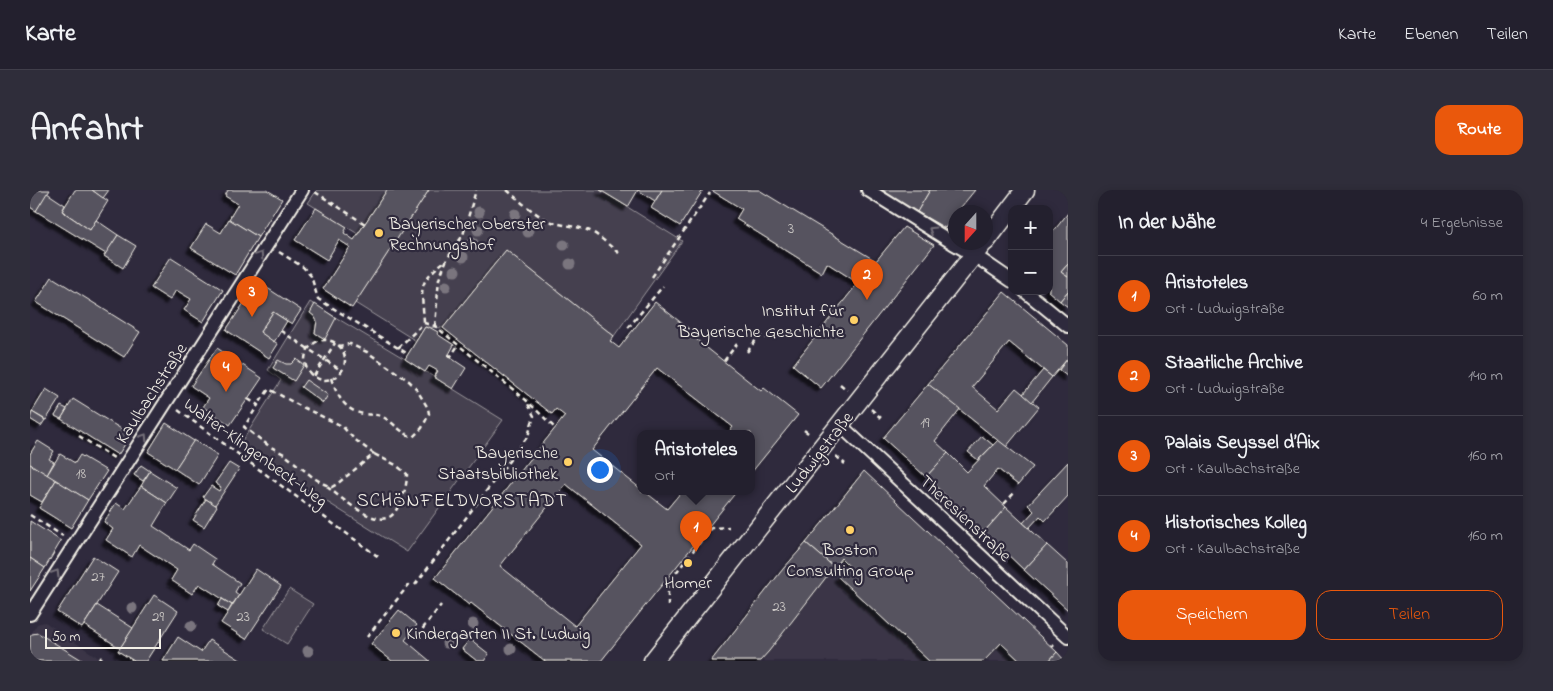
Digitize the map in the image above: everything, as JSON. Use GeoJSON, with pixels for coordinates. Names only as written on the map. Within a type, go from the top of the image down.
{"type":"FeatureCollection","features":[{"type":"Feature","properties":{"kind":"main road","name":"Ludwigstraße"},"geometry":{"type":"LineString","coordinates":[[993,231],[1025,190]]}},
{"type":"Feature","properties":{"kind":"main road","name":"Ludwigstraße"},"geometry":{"type":"LineString","coordinates":[[653,661],[978,250]]}},
{"type":"Feature","properties":{"kind":"street","name":"Kaulbachstraße"},"geometry":{"type":"LineString","coordinates":[[30,614],[302,190]]}},
{"type":"Feature","properties":{"kind":"street"},"geometry":{"type":"LineString","coordinates":[[868,190],[948,240]]}},
{"type":"Feature","properties":{"kind":"street"},"geometry":{"type":"LineString","coordinates":[[985,250],[1008,276]]}},
{"type":"Feature","properties":{"kind":"street"},"geometry":{"type":"LineString","coordinates":[[1030,295],[1068,326]]}},
{"type":"Feature","properties":{"kind":"street","name":"Theresienstraße"},"geometry":{"type":"LineString","coordinates":[[840,425],[1068,637]]}},
{"type":"Feature","properties":{"kind":"path"},"geometry":{"type":"LineString","coordinates":[[312,190],[365,224]]}},
{"type":"Feature","properties":{"kind":"path"},"geometry":{"type":"LineString","coordinates":[[435,326],[439,279],[447,259],[463,235],[476,190]]}},
{"type":"Feature","properties":{"kind":"path"},"geometry":{"type":"LineString","coordinates":[[507,190],[543,218],[598,235],[622,255]]}},
{"type":"Feature","properties":{"kind":"path"},"geometry":{"type":"LineString","coordinates":[[652,277],[710,193]]}},
{"type":"Feature","properties":{"kind":"path"},"geometry":{"type":"LineString","coordinates":[[267,245],[303,267],[311,276],[318,299],[408,354]]}},
{"type":"Feature","properties":{"kind":"path"},"geometry":{"type":"LineString","coordinates":[[398,348],[424,322],[422,285],[429,274],[447,259]]}},
{"type":"Feature","properties":{"kind":"path"},"geometry":{"type":"LineString","coordinates":[[628,328],[663,286]]}},
{"type":"Feature","properties":{"kind":"path"},"geometry":{"type":"LineString","coordinates":[[424,322],[435,326],[459,344],[526,400],[555,428]]}},
{"type":"Feature","properties":{"kind":"path"},"geometry":{"type":"LineString","coordinates":[[281,331],[342,370]]}},
{"type":"Feature","properties":{"kind":"path"},"geometry":{"type":"LineString","coordinates":[[747,352],[759,336],[767,338]]}},
{"type":"Feature","properties":{"kind":"path"},"geometry":{"type":"LineString","coordinates":[[323,340],[335,343],[344,355],[345,360],[342,370],[331,378],[323,380],[314,376],[307,368],[308,350],[317,342],[323,340]]}},
{"type":"Feature","properties":{"kind":"path"},"geometry":{"type":"LineString","coordinates":[[314,376],[335,343]]}},
{"type":"Feature","properties":{"kind":"path"},"geometry":{"type":"LineString","coordinates":[[331,378],[337,393],[350,410],[361,414],[376,414],[402,432],[413,436],[422,428],[427,420],[428,408],[415,387],[408,381],[367,352],[350,344],[339,346]]}},
{"type":"Feature","properties":{"kind":"path"},"geometry":{"type":"LineString","coordinates":[[448,355],[451,356],[459,344]]}},
{"type":"Feature","properties":{"kind":"path"},"geometry":{"type":"LineString","coordinates":[[724,361],[737,344]]}},
{"type":"Feature","properties":{"kind":"path"},"geometry":{"type":"LineString","coordinates":[[269,389],[342,426],[354,439],[374,454],[407,474],[403,499],[397,509],[391,516],[378,519],[355,508],[284,454],[269,446],[244,427],[269,389]]}},
{"type":"Feature","properties":{"kind":"path"},"geometry":{"type":"LineString","coordinates":[[248,399],[258,405]]}},
{"type":"Feature","properties":{"kind":"path"},"geometry":{"type":"LineString","coordinates":[[415,585],[528,436],[534,416],[526,400]]}},
{"type":"Feature","properties":{"kind":"path","name":"Walter-Klingenbeck-Weg"},"geometry":{"type":"LineString","coordinates":[[166,402],[380,558]]}},
{"type":"Feature","properties":{"kind":"path"},"geometry":{"type":"LineString","coordinates":[[79,436],[125,465]]}},
{"type":"Feature","properties":{"kind":"path"},"geometry":{"type":"LineString","coordinates":[[324,484],[332,487],[374,454]]}},
{"type":"Feature","properties":{"kind":"path"},"geometry":{"type":"LineString","coordinates":[[1004,504],[1016,491]]}},
{"type":"Feature","properties":{"kind":"path"},"geometry":{"type":"LineString","coordinates":[[30,515],[75,543]]}},
{"type":"Feature","properties":{"kind":"path"},"geometry":{"type":"LineString","coordinates":[[668,606],[668,583],[687,557],[711,528],[729,528]]}},
{"type":"Feature","properties":{"kind":"path"},"geometry":{"type":"LineString","coordinates":[[367,637],[411,582]]}},
{"type":"Feature","properties":{"kind":"path"},"geometry":{"type":"LineString","coordinates":[[417,636],[441,605]]}},
{"type":"Feature","properties":{"kind":"path"},"geometry":{"type":"LineString","coordinates":[[99,661],[103,655]]}},
{"type":"Feature","properties":{"kind":"shaded area"},"geometry":{"type":"Polygon","coordinates":[[[317,190],[387,190],[358,234],[308,203],[317,190]]]}},
{"type":"Feature","properties":{"kind":"shaded area"},"geometry":{"type":"Polygon","coordinates":[[[429,190],[600,190],[682,241],[614,336],[506,250],[443,328],[425,327],[416,341],[355,303],[429,190]]]}},
{"type":"Feature","properties":{"kind":"shaded area"},"geometry":{"type":"Polygon","coordinates":[[[310,302],[503,420],[407,552],[295,482],[241,443],[281,380],[268,370],[310,302]]]}},
{"type":"Feature","properties":{"kind":"shaded area"},"geometry":{"type":"Polygon","coordinates":[[[864,471],[1057,652],[1049,661],[711,661],[864,471]]]}},
{"type":"Feature","properties":{"kind":"shaded area"},"geometry":{"type":"Polygon","coordinates":[[[289,589],[313,604],[287,644],[263,629],[289,589]]]}},
{"type":"Feature","properties":{"kind":"shaded area"},"geometry":{"type":"Polygon","coordinates":[[[45,622],[103,661],[30,661],[30,636],[37,624],[45,622]]]}},
{"type":"Feature","properties":{"kind":"building"},"geometry":{"type":"Polygon","coordinates":[[[30,190],[50,190],[36,211],[30,207],[30,190]]]}},
{"type":"Feature","properties":{"kind":"building"},"geometry":{"type":"Polygon","coordinates":[[[75,190],[92,190],[108,201],[90,230],[62,211],[75,190]]]}},
{"type":"Feature","properties":{"kind":"building"},"geometry":{"type":"Polygon","coordinates":[[[92,190],[109,190],[103,198],[92,190]]]}},
{"type":"Feature","properties":{"kind":"building"},"geometry":{"type":"Polygon","coordinates":[[[228,190],[267,190],[282,199],[258,237],[229,219],[238,204],[225,196],[228,190]]]}},
{"type":"Feature","properties":{"kind":"building"},"geometry":{"type":"Polygon","coordinates":[[[387,190],[429,190],[352,308],[323,289],[350,247],[339,240],[327,260],[295,240],[316,208],[347,227],[344,233],[354,240],[387,190]]]}},
{"type":"Feature","properties":{"kind":"building"},"geometry":{"type":"Polygon","coordinates":[[[600,190],[638,190],[628,207],[600,190]]]}},
{"type":"Feature","properties":{"kind":"building"},"geometry":{"type":"Polygon","coordinates":[[[638,190],[662,190],[655,201],[638,190]]]}},
{"type":"Feature","properties":{"kind":"building"},"geometry":{"type":"Polygon","coordinates":[[[662,190],[703,190],[680,226],[651,208],[662,190]]]}},
{"type":"Feature","properties":{"kind":"building"},"geometry":{"type":"Polygon","coordinates":[[[711,190],[759,190],[876,261],[904,227],[934,245],[821,388],[793,365],[858,283],[827,263],[822,273],[736,219],[742,209],[711,190]]]}},
{"type":"Feature","properties":{"kind":"building"},"geometry":{"type":"Polygon","coordinates":[[[880,190],[930,190],[917,212],[880,190]]]}},
{"type":"Feature","properties":{"kind":"building"},"geometry":{"type":"Polygon","coordinates":[[[930,190],[975,190],[963,205],[948,205],[948,224],[945,228],[917,212],[930,190]]]}},
{"type":"Feature","properties":{"kind":"building"},"geometry":{"type":"Polygon","coordinates":[[[47,193],[65,205],[62,211],[90,230],[96,220],[118,235],[106,254],[36,211],[47,193]]]}},
{"type":"Feature","properties":{"kind":"building"},"geometry":{"type":"Polygon","coordinates":[[[1068,213],[1068,264],[1061,272],[1068,277],[1068,291],[1060,301],[1053,295],[1053,232],[1068,213]]]}},
{"type":"Feature","properties":{"kind":"building"},"geometry":{"type":"Polygon","coordinates":[[[229,219],[258,237],[235,275],[191,248],[206,224],[221,233],[229,219]]]}},
{"type":"Feature","properties":{"kind":"building"},"geometry":{"type":"Polygon","coordinates":[[[118,235],[136,246],[123,268],[104,256],[118,235]]]}},
{"type":"Feature","properties":{"kind":"building","name":"Bayerische Staatsbibliothek"},"geometry":{"type":"Polygon","coordinates":[[[506,250],[614,336],[610,341],[619,348],[655,302],[689,329],[687,332],[761,391],[764,388],[798,415],[755,468],[755,430],[730,430],[733,427],[657,368],[592,450],[637,486],[637,495],[649,495],[667,509],[679,495],[734,495],[601,661],[545,661],[471,603],[469,605],[435,578],[565,416],[556,409],[552,414],[443,328],[506,250]],[[566,484],[500,566],[575,626],[641,544],[566,484]]]}},
{"type":"Feature","properties":{"kind":"building"},"geometry":{"type":"Polygon","coordinates":[[[171,257],[223,290],[203,322],[184,310],[191,299],[176,290],[170,300],[151,288],[171,257]]]}},
{"type":"Feature","properties":{"kind":"building"},"geometry":{"type":"Polygon","coordinates":[[[1068,264],[1068,277],[1061,272],[1068,264]]]}},
{"type":"Feature","properties":{"kind":"building"},"geometry":{"type":"Polygon","coordinates":[[[52,277],[140,332],[124,357],[36,302],[52,277]]]}},
{"type":"Feature","properties":{"kind":"building"},"geometry":{"type":"Polygon","coordinates":[[[258,282],[301,310],[292,324],[273,312],[260,332],[278,344],[269,358],[226,330],[258,282]]]}},
{"type":"Feature","properties":{"kind":"building"},"geometry":{"type":"Polygon","coordinates":[[[1068,291],[1068,307],[1060,301],[1068,291]]]}},
{"type":"Feature","properties":{"kind":"building"},"geometry":{"type":"Polygon","coordinates":[[[1004,292],[1068,345],[1068,358],[1052,377],[1009,342],[972,387],[998,409],[1016,388],[1039,407],[1006,447],[928,384],[1004,292]]]}},
{"type":"Feature","properties":{"kind":"building"},"geometry":{"type":"Polygon","coordinates":[[[315,304],[336,318],[325,339],[315,333],[317,321],[310,313],[315,304]]]}},
{"type":"Feature","properties":{"kind":"building"},"geometry":{"type":"Polygon","coordinates":[[[273,312],[287,321],[274,342],[260,332],[273,312]]]}},
{"type":"Feature","properties":{"kind":"building"},"geometry":{"type":"Polygon","coordinates":[[[425,327],[438,332],[437,334],[454,345],[448,356],[466,368],[453,389],[434,377],[438,371],[429,366],[425,372],[405,359],[425,327]]]}},
{"type":"Feature","properties":{"kind":"building"},"geometry":{"type":"Polygon","coordinates":[[[217,348],[262,378],[230,425],[203,407],[209,398],[191,386],[217,348]]]}},
{"type":"Feature","properties":{"kind":"building"},"geometry":{"type":"Polygon","coordinates":[[[1068,358],[1068,377],[1059,370],[1068,358]]]}},
{"type":"Feature","properties":{"kind":"building"},"geometry":{"type":"Polygon","coordinates":[[[296,359],[304,365],[294,381],[273,368],[278,360],[291,364],[296,359]]]}},
{"type":"Feature","properties":{"kind":"building"},"geometry":{"type":"Polygon","coordinates":[[[1043,370],[1052,377],[1032,402],[1023,394],[1043,370]]]}},
{"type":"Feature","properties":{"kind":"building"},"geometry":{"type":"Polygon","coordinates":[[[306,380],[328,395],[323,403],[301,387],[306,380]]]}},
{"type":"Feature","properties":{"kind":"building"},"geometry":{"type":"Polygon","coordinates":[[[928,384],[960,409],[935,441],[948,453],[926,477],[883,438],[928,384]]]}},
{"type":"Feature","properties":{"kind":"building"},"geometry":{"type":"Polygon","coordinates":[[[46,389],[60,398],[46,420],[32,412],[46,389]]]}},
{"type":"Feature","properties":{"kind":"building"},"geometry":{"type":"Polygon","coordinates":[[[73,399],[131,435],[118,455],[61,419],[73,399]]]}},
{"type":"Feature","properties":{"kind":"building"},"geometry":{"type":"Polygon","coordinates":[[[61,406],[67,409],[61,419],[55,416],[61,406]]]}},
{"type":"Feature","properties":{"kind":"building"},"geometry":{"type":"Polygon","coordinates":[[[32,412],[45,420],[41,426],[30,419],[32,412]]]}},
{"type":"Feature","properties":{"kind":"building"},"geometry":{"type":"Polygon","coordinates":[[[166,423],[194,441],[175,469],[148,452],[166,423]]]}},
{"type":"Feature","properties":{"kind":"building"},"geometry":{"type":"Polygon","coordinates":[[[982,436],[993,445],[978,460],[968,452],[982,436]]]}},
{"type":"Feature","properties":{"kind":"building"},"geometry":{"type":"Polygon","coordinates":[[[194,440],[218,455],[199,485],[175,469],[194,440]]]}},
{"type":"Feature","properties":{"kind":"building"},"geometry":{"type":"Polygon","coordinates":[[[998,440],[1033,467],[1018,485],[998,469],[984,486],[1006,507],[984,532],[926,477],[948,453],[967,472],[998,440]]]}},
{"type":"Feature","properties":{"kind":"building"},"geometry":{"type":"Polygon","coordinates":[[[38,441],[54,451],[49,459],[54,462],[47,475],[30,464],[30,454],[38,441]]]}},
{"type":"Feature","properties":{"kind":"building"},"geometry":{"type":"Polygon","coordinates":[[[60,454],[75,463],[80,455],[107,471],[88,500],[47,475],[60,454]]]}},
{"type":"Feature","properties":{"kind":"building"},"geometry":{"type":"Polygon","coordinates":[[[1068,462],[1068,496],[1045,521],[1040,516],[1029,528],[1023,523],[1034,511],[1028,505],[1068,462]]]}},
{"type":"Feature","properties":{"kind":"building"},"geometry":{"type":"Polygon","coordinates":[[[229,463],[239,469],[215,505],[203,497],[211,486],[219,491],[221,487],[215,483],[229,463]]]}},
{"type":"Feature","properties":{"kind":"building"},"geometry":{"type":"Polygon","coordinates":[[[30,464],[56,480],[42,502],[30,495],[30,464]]]}},
{"type":"Feature","properties":{"kind":"building"},"geometry":{"type":"Polygon","coordinates":[[[141,465],[150,471],[143,481],[134,475],[141,465]]]}},
{"type":"Feature","properties":{"kind":"building"},"geometry":{"type":"Polygon","coordinates":[[[150,471],[177,488],[167,503],[141,486],[150,471]]]}},
{"type":"Feature","properties":{"kind":"building"},"geometry":{"type":"Polygon","coordinates":[[[864,471],[1057,652],[1049,661],[1020,661],[1001,643],[984,661],[929,661],[838,577],[849,566],[841,558],[834,567],[806,543],[864,471]]]}},
{"type":"Feature","properties":{"kind":"building"},"geometry":{"type":"Polygon","coordinates":[[[56,480],[88,500],[71,528],[39,508],[56,480]]]}},
{"type":"Feature","properties":{"kind":"building"},"geometry":{"type":"Polygon","coordinates":[[[141,486],[167,503],[153,526],[189,550],[193,544],[215,559],[212,564],[240,583],[235,592],[239,595],[232,605],[199,584],[192,594],[171,580],[177,570],[139,545],[132,557],[106,540],[113,529],[104,522],[116,503],[125,509],[141,486]]]}},
{"type":"Feature","properties":{"kind":"building"},"geometry":{"type":"Polygon","coordinates":[[[206,499],[217,506],[204,527],[193,520],[206,499]]]}},
{"type":"Feature","properties":{"kind":"building"},"geometry":{"type":"Polygon","coordinates":[[[1006,507],[1047,545],[1024,570],[984,532],[1006,507]]]}},
{"type":"Feature","properties":{"kind":"building"},"geometry":{"type":"Polygon","coordinates":[[[30,521],[61,541],[45,568],[30,558],[30,521]]]}},
{"type":"Feature","properties":{"kind":"building"},"geometry":{"type":"Polygon","coordinates":[[[806,543],[834,567],[769,651],[760,661],[711,661],[783,569],[806,543]]]}},
{"type":"Feature","properties":{"kind":"building"},"geometry":{"type":"Polygon","coordinates":[[[1047,545],[1068,564],[1068,610],[1024,570],[1047,545]]]}},
{"type":"Feature","properties":{"kind":"building"},"geometry":{"type":"Polygon","coordinates":[[[93,556],[118,572],[82,628],[57,612],[93,556]]]}},
{"type":"Feature","properties":{"kind":"building"},"geometry":{"type":"Polygon","coordinates":[[[30,558],[45,568],[30,591],[30,558]]]}},
{"type":"Feature","properties":{"kind":"building"},"geometry":{"type":"Polygon","coordinates":[[[256,569],[281,586],[246,639],[221,623],[256,569]]]}},
{"type":"Feature","properties":{"kind":"building"},"geometry":{"type":"Polygon","coordinates":[[[154,595],[178,611],[146,661],[134,661],[118,651],[154,595]]]}},
{"type":"Feature","properties":{"kind":"building"},"geometry":{"type":"Polygon","coordinates":[[[222,599],[232,605],[228,612],[218,606],[222,599]]]}},
{"type":"Feature","properties":{"kind":"building"},"geometry":{"type":"Polygon","coordinates":[[[97,605],[133,628],[120,648],[84,625],[97,605]]]}},
{"type":"Feature","properties":{"kind":"building","name":"Kindergarten II St. Ludwig"},"geometry":{"type":"Polygon","coordinates":[[[399,610],[417,625],[405,640],[430,661],[392,661],[371,644],[399,610]]]}},
{"type":"Feature","properties":{"kind":"building"},"geometry":{"type":"Polygon","coordinates":[[[38,633],[82,661],[30,661],[30,637],[32,634],[38,633]]]}},
{"type":"Feature","properties":{"kind":"building"},"geometry":{"type":"Polygon","coordinates":[[[178,637],[201,652],[209,640],[242,661],[163,661],[178,637]]]}},
{"type":"Feature","properties":{"kind":"building"},"geometry":{"type":"Polygon","coordinates":[[[470,639],[489,654],[484,661],[477,661],[462,649],[470,639]]]}},
{"type":"Feature","properties":{"kind":"building"},"geometry":{"type":"Polygon","coordinates":[[[1057,652],[1065,661],[1049,661],[1057,652]]]}},
{"type":"Feature","properties":{"kind":"place","name":"Bayerischer Oberster Rechnungshof"},"geometry":{"type":"Point","coordinates":[379,233]}},
{"type":"Feature","properties":{"kind":"place","name":"Staatliche Archive"},"geometry":{"type":"Point","coordinates":[867,300]}},
{"type":"Feature","properties":{"kind":"place","name":"Palais Seyssel d’Aix"},"geometry":{"type":"Point","coordinates":[252,317]}},
{"type":"Feature","properties":{"kind":"place","name":"Institut für Bayerische Geschichte"},"geometry":{"type":"Point","coordinates":[854,320]}},
{"type":"Feature","properties":{"kind":"place","name":"Historisches Kolleg"},"geometry":{"type":"Point","coordinates":[226,392]}},
{"type":"Feature","properties":{"kind":"place","name":"Bayerische Staatsbibliothek"},"geometry":{"type":"Point","coordinates":[568,462]}},
{"type":"Feature","properties":{"kind":"place","name":"Boston Consulting Group"},"geometry":{"type":"Point","coordinates":[850,530]}},
{"type":"Feature","properties":{"kind":"place","name":"Aristoteles"},"geometry":{"type":"Point","coordinates":[696,552]}},
{"type":"Feature","properties":{"kind":"place","name":"Homer"},"geometry":{"type":"Point","coordinates":[688,563]}},
{"type":"Feature","properties":{"kind":"place","name":"Kindergarten II St. Ludwig"},"geometry":{"type":"Point","coordinates":[396,633]}},
{"type":"Feature","properties":{"kind":"district","name":"SCHÖNFELDVORSTADT"},"geometry":{"type":"Point","coordinates":[462,499]}}]}
